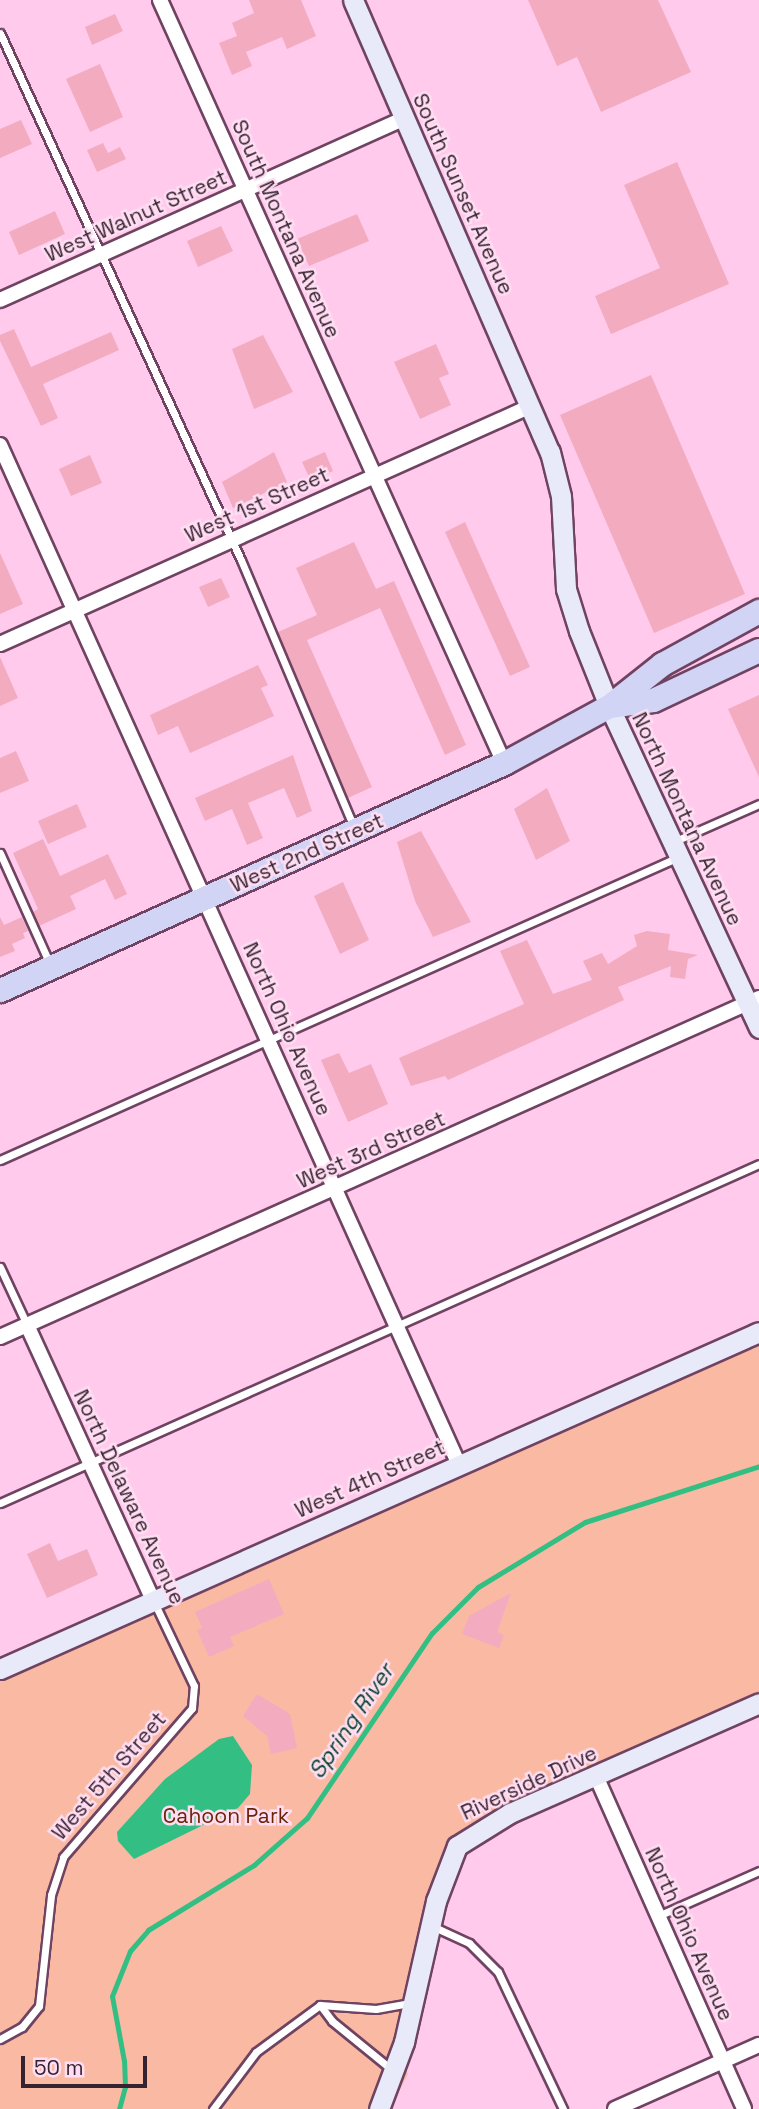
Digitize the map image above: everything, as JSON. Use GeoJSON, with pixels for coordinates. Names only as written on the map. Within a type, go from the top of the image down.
{"type":"FeatureCollection","features":[{"type":"Feature","properties":{"kind":"main road","name":"West 2nd Street"},"geometry":{"type":"LineString","coordinates":[[0,990],[504,763],[609,706],[662,664],[759,611]]}},
{"type":"Feature","properties":{"kind":"main road","name":"West 2nd Street"},"geometry":{"type":"LineString","coordinates":[[609,706],[638,704],[671,693],[759,650]]}},
{"type":"Feature","properties":{"kind":"street","name":"South Montana Avenue"},"geometry":{"type":"LineString","coordinates":[[160,0],[374,476]]}},
{"type":"Feature","properties":{"kind":"street","name":"South Sunset Avenue"},"geometry":{"type":"LineString","coordinates":[[353,0],[531,406],[562,496],[568,597],[609,706]]}},
{"type":"Feature","properties":{"kind":"street","name":"West Walnut Street"},"geometry":{"type":"LineString","coordinates":[[0,300],[405,118]]}},
{"type":"Feature","properties":{"kind":"street","name":"West 1st Street"},"geometry":{"type":"LineString","coordinates":[[0,644],[531,406]]}},
{"type":"Feature","properties":{"kind":"street","name":"North Ohio Avenue"},"geometry":{"type":"LineString","coordinates":[[0,444],[459,1465]]}},
{"type":"Feature","properties":{"kind":"street"},"geometry":{"type":"LineString","coordinates":[[374,476],[504,763]]}},
{"type":"Feature","properties":{"kind":"street","name":"North Montana Avenue"},"geometry":{"type":"LineString","coordinates":[[609,706],[753,1001],[759,1028]]}},
{"type":"Feature","properties":{"kind":"street","name":"West 3rd Street"},"geometry":{"type":"LineString","coordinates":[[0,1337],[753,1001]]}},
{"type":"Feature","properties":{"kind":"street","name":"North Delaware Avenue"},"geometry":{"type":"LineString","coordinates":[[27,1325],[153,1600]]}},
{"type":"Feature","properties":{"kind":"street","name":"West 4th Street"},"geometry":{"type":"LineString","coordinates":[[0,1669],[759,1332]]}},
{"type":"Feature","properties":{"kind":"street","name":"Riverside Drive"},"geometry":{"type":"LineString","coordinates":[[382,2107],[414,2002],[447,1866],[463,1840],[510,1813],[759,1703]]}},
{"type":"Feature","properties":{"kind":"street","name":"North Ohio Avenue"},"geometry":{"type":"LineString","coordinates":[[596,1776],[744,2109]]}},
{"type":"Feature","properties":{"kind":"street"},"geometry":{"type":"LineString","coordinates":[[615,2109],[759,2045]]}},
{"type":"Feature","properties":{"kind":"lane"},"geometry":{"type":"LineString","coordinates":[[0,33],[98,256],[232,540],[355,832]]}},
{"type":"Feature","properties":{"kind":"lane"},"geometry":{"type":"LineString","coordinates":[[0,1160],[677,849],[759,804]]}},
{"type":"Feature","properties":{"kind":"lane"},"geometry":{"type":"LineString","coordinates":[[0,853],[52,967]]}},
{"type":"Feature","properties":{"kind":"lane"},"geometry":{"type":"LineString","coordinates":[[0,1503],[395,1322],[759,1164]]}},
{"type":"Feature","properties":{"kind":"lane"},"geometry":{"type":"LineString","coordinates":[[0,1267],[27,1325]]}},
{"type":"Feature","properties":{"kind":"lane","name":"North Delaware Avenue"},"geometry":{"type":"LineString","coordinates":[[153,1600],[194,1686]]}},
{"type":"Feature","properties":{"kind":"lane","name":"West 5th Street"},"geometry":{"type":"LineString","coordinates":[[0,2039],[22,2027],[39,2006],[51,1895],[63,1857],[192,1708],[194,1686]]}},
{"type":"Feature","properties":{"kind":"lane"},"geometry":{"type":"LineString","coordinates":[[658,1916],[759,1871]]}},
{"type":"Feature","properties":{"kind":"lane"},"geometry":{"type":"LineString","coordinates":[[431,1925],[469,1943],[498,1972],[563,2109]]}},
{"type":"Feature","properties":{"kind":"lane"},"geometry":{"type":"LineString","coordinates":[[213,2109],[256,2052],[320,2005],[376,2009],[414,2002]]}},
{"type":"Feature","properties":{"kind":"lane"},"geometry":{"type":"LineString","coordinates":[[320,2005],[332,2021],[394,2071]]}},
{"type":"Feature","properties":{"kind":"green space","name":"Cahoon Park"},"geometry":{"type":"Polygon","coordinates":[[[759,1332],[759,1703],[457,1846],[403,2060],[408,2074],[392,2105],[386,2109],[0,2109],[0,1669],[759,1332]]]}},
{"type":"Feature","properties":{"kind":"shaded area"},"geometry":{"type":"Polygon","coordinates":[[[233,1736],[252,1765],[250,1794],[238,1808],[134,1859],[118,1841],[117,1832],[165,1779],[219,1739],[233,1736]]]}},
{"type":"Feature","properties":{"kind":"building"},"geometry":{"type":"Polygon","coordinates":[[[249,0],[301,0],[316,36],[287,49],[282,37],[246,52],[252,66],[232,75],[219,43],[237,36],[232,23],[254,13],[249,0]]]}},
{"type":"Feature","properties":{"kind":"building"},"geometry":{"type":"Polygon","coordinates":[[[528,0],[658,0],[691,72],[601,112],[577,57],[557,66],[528,0]]]}},
{"type":"Feature","properties":{"kind":"building"},"geometry":{"type":"Polygon","coordinates":[[[115,14],[123,31],[92,45],[85,27],[115,14]]]}},
{"type":"Feature","properties":{"kind":"building"},"geometry":{"type":"Polygon","coordinates":[[[100,64],[123,117],[90,132],[66,79],[100,64]]]}},
{"type":"Feature","properties":{"kind":"building"},"geometry":{"type":"Polygon","coordinates":[[[21,120],[32,144],[0,158],[0,129],[21,120]]]}},
{"type":"Feature","properties":{"kind":"building"},"geometry":{"type":"Polygon","coordinates":[[[103,143],[108,153],[120,147],[126,159],[97,172],[87,150],[103,143]]]}},
{"type":"Feature","properties":{"kind":"building"},"geometry":{"type":"Polygon","coordinates":[[[677,162],[729,284],[611,334],[595,296],[660,268],[624,185],[677,162]]]}},
{"type":"Feature","properties":{"kind":"building"},"geometry":{"type":"Polygon","coordinates":[[[55,211],[65,234],[19,255],[9,232],[55,211]]]}},
{"type":"Feature","properties":{"kind":"building"},"geometry":{"type":"Polygon","coordinates":[[[357,214],[369,241],[309,266],[297,239],[357,214]]]}},
{"type":"Feature","properties":{"kind":"building"},"geometry":{"type":"Polygon","coordinates":[[[221,226],[233,251],[198,267],[187,241],[221,226]]]}},
{"type":"Feature","properties":{"kind":"building"},"geometry":{"type":"Polygon","coordinates":[[[14,329],[31,367],[111,332],[119,350],[43,384],[58,418],[41,426],[0,341],[0,335],[14,329]]]}},
{"type":"Feature","properties":{"kind":"building"},"geometry":{"type":"Polygon","coordinates":[[[263,335],[293,392],[254,409],[232,349],[263,335]]]}},
{"type":"Feature","properties":{"kind":"building"},"geometry":{"type":"Polygon","coordinates":[[[436,344],[449,374],[439,378],[451,405],[420,419],[394,362],[436,344]]]}},
{"type":"Feature","properties":{"kind":"building"},"geometry":{"type":"Polygon","coordinates":[[[651,375],[745,594],[654,633],[560,415],[651,375]]]}},
{"type":"Feature","properties":{"kind":"building"},"geometry":{"type":"Polygon","coordinates":[[[274,452],[287,482],[233,508],[222,482],[274,452]]]}},
{"type":"Feature","properties":{"kind":"building"},"geometry":{"type":"Polygon","coordinates":[[[325,452],[333,471],[311,481],[302,462],[325,452]]]}},
{"type":"Feature","properties":{"kind":"building"},"geometry":{"type":"Polygon","coordinates":[[[90,455],[102,483],[71,496],[59,469],[90,455]]]}},
{"type":"Feature","properties":{"kind":"building"},"geometry":{"type":"Polygon","coordinates":[[[465,522],[530,667],[510,676],[445,532],[465,522]]]}},
{"type":"Feature","properties":{"kind":"building"},"geometry":{"type":"Polygon","coordinates":[[[354,542],[376,589],[394,581],[466,745],[445,755],[380,608],[307,640],[372,787],[348,798],[278,632],[317,615],[296,568],[354,542]]]}},
{"type":"Feature","properties":{"kind":"building"},"geometry":{"type":"Polygon","coordinates":[[[0,553],[23,604],[0,614],[0,553]]]}},
{"type":"Feature","properties":{"kind":"building"},"geometry":{"type":"Polygon","coordinates":[[[221,578],[230,597],[208,607],[199,587],[221,578]]]}},
{"type":"Feature","properties":{"kind":"building"},"geometry":{"type":"Polygon","coordinates":[[[0,657],[18,698],[0,706],[0,657]]]}},
{"type":"Feature","properties":{"kind":"building"},"geometry":{"type":"Polygon","coordinates":[[[258,665],[268,685],[261,688],[274,716],[190,753],[178,726],[158,735],[150,715],[258,665]]]}},
{"type":"Feature","properties":{"kind":"building"},"geometry":{"type":"Polygon","coordinates":[[[759,695],[759,777],[728,709],[759,695]]]}},
{"type":"Feature","properties":{"kind":"building"},"geometry":{"type":"Polygon","coordinates":[[[16,751],[29,781],[0,793],[0,758],[16,751]]]}},
{"type":"Feature","properties":{"kind":"building"},"geometry":{"type":"Polygon","coordinates":[[[293,755],[312,811],[297,818],[284,788],[248,803],[263,838],[247,845],[232,809],[205,821],[195,798],[293,755]]]}},
{"type":"Feature","properties":{"kind":"building"},"geometry":{"type":"Polygon","coordinates":[[[547,788],[570,841],[536,860],[514,809],[547,788]]]}},
{"type":"Feature","properties":{"kind":"building"},"geometry":{"type":"Polygon","coordinates":[[[77,804],[87,827],[48,844],[38,821],[77,804]]]}},
{"type":"Feature","properties":{"kind":"building"},"geometry":{"type":"Polygon","coordinates":[[[421,831],[471,922],[433,937],[415,901],[397,842],[421,831]]]}},
{"type":"Feature","properties":{"kind":"building"},"geometry":{"type":"Polygon","coordinates":[[[43,839],[60,876],[108,854],[127,894],[115,900],[105,879],[70,896],[76,909],[39,926],[33,912],[38,909],[13,853],[43,839]]]}},
{"type":"Feature","properties":{"kind":"building"},"geometry":{"type":"Polygon","coordinates":[[[343,882],[369,940],[340,954],[314,896],[343,882]]]}},
{"type":"Feature","properties":{"kind":"building"},"geometry":{"type":"Polygon","coordinates":[[[0,917],[4,925],[22,917],[28,931],[23,933],[25,938],[12,944],[15,951],[0,957],[0,917]]]}},
{"type":"Feature","properties":{"kind":"building"},"geometry":{"type":"Polygon","coordinates":[[[647,931],[670,934],[668,950],[698,955],[688,959],[685,979],[670,977],[671,966],[618,987],[624,1000],[448,1080],[445,1076],[411,1086],[399,1058],[524,1004],[500,951],[527,940],[553,994],[592,980],[583,961],[602,953],[608,964],[637,946],[634,935],[647,931]]]}},
{"type":"Feature","properties":{"kind":"building"},"geometry":{"type":"Polygon","coordinates":[[[339,1053],[349,1073],[371,1064],[388,1104],[348,1122],[321,1060],[339,1053]]]}},
{"type":"Feature","properties":{"kind":"building"},"geometry":{"type":"Polygon","coordinates":[[[50,1543],[58,1561],[87,1549],[98,1575],[47,1598],[27,1554],[50,1543]]]}},
{"type":"Feature","properties":{"kind":"building"},"geometry":{"type":"Polygon","coordinates":[[[269,1579],[284,1614],[230,1637],[234,1646],[209,1657],[197,1630],[202,1628],[195,1612],[269,1579]]]}},
{"type":"Feature","properties":{"kind":"building"},"geometry":{"type":"Polygon","coordinates":[[[511,1593],[497,1632],[504,1635],[499,1648],[462,1634],[469,1616],[511,1593]]]}},
{"type":"Feature","properties":{"kind":"building"},"geometry":{"type":"Polygon","coordinates":[[[257,1694],[290,1714],[297,1748],[271,1754],[267,1736],[243,1716],[257,1694]]]}},
{"type":"Feature","properties":{"kind":"waterway","name":"Spring River"},"geometry":{"type":"LineString","coordinates":[[119,2109],[125,2087],[124,2061],[112,1996],[130,1951],[148,1930],[254,1865],[307,1818],[432,1633],[478,1587],[585,1522],[759,1466]]}}]}
